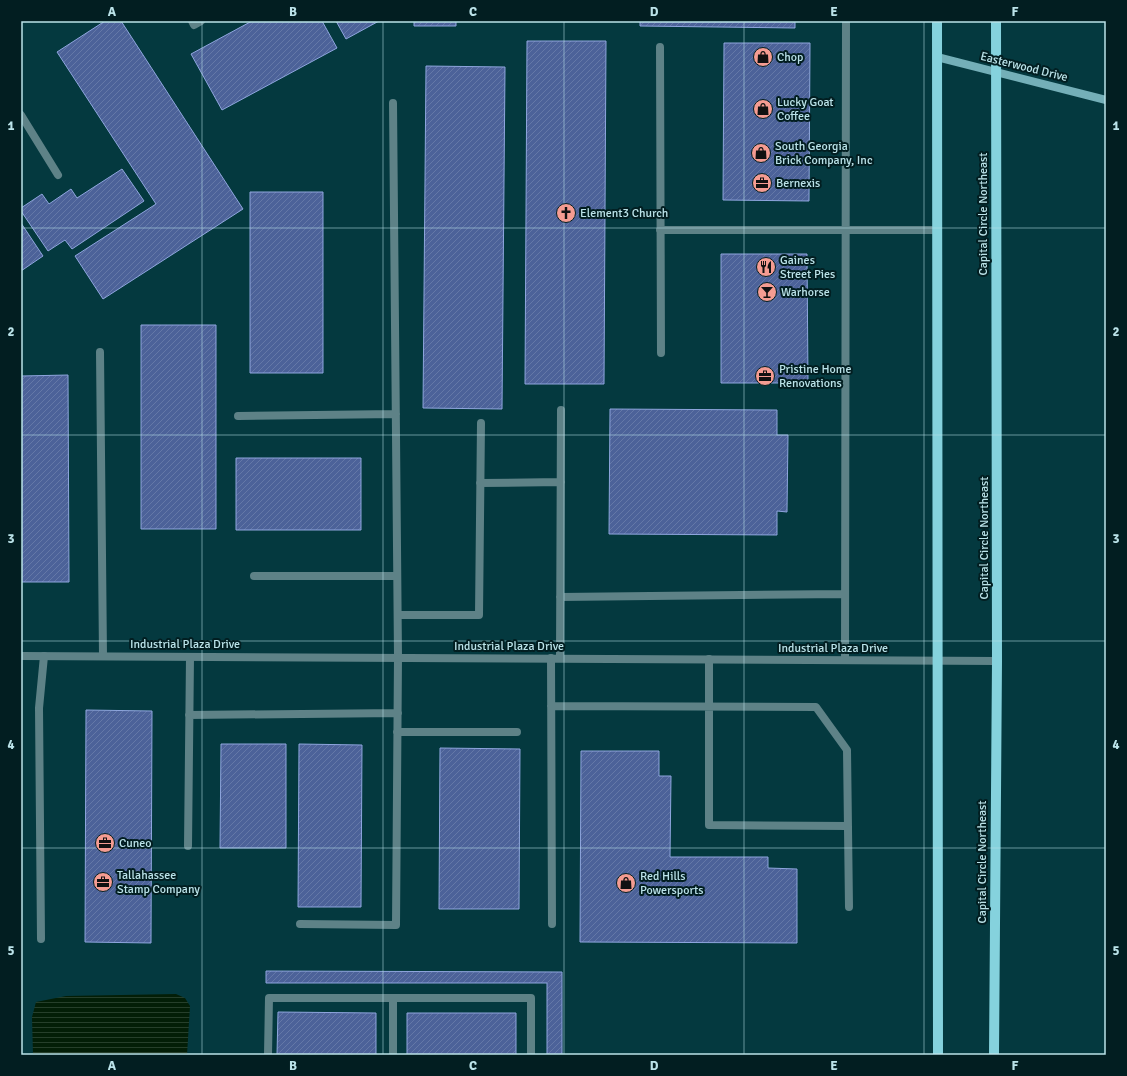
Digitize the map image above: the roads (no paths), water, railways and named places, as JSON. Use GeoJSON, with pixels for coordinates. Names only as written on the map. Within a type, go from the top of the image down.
{"type":"FeatureCollection","features":[{"type":"Feature","properties":{"kind":"main road"},"geometry":{"type":"LineString","coordinates":[[937,21],[938,1055]]}},
{"type":"Feature","properties":{"kind":"main road","name":"Capital Circle Northeast"},"geometry":{"type":"LineString","coordinates":[[994,1055],[997,661],[996,21]]}},
{"type":"Feature","properties":{"kind":"street"},"geometry":{"type":"LineString","coordinates":[[192,21],[194,25],[201,21]]}},
{"type":"Feature","properties":{"kind":"street"},"geometry":{"type":"LineString","coordinates":[[845,660],[846,21]]}},
{"type":"Feature","properties":{"kind":"street"},"geometry":{"type":"LineString","coordinates":[[660,48],[660,353]]}},
{"type":"Feature","properties":{"kind":"street","name":"Easterwood Drive"},"geometry":{"type":"LineString","coordinates":[[937,56],[1106,100]]}},
{"type":"Feature","properties":{"kind":"street"},"geometry":{"type":"LineString","coordinates":[[300,924],[396,925],[398,615],[393,103]]}},
{"type":"Feature","properties":{"kind":"street"},"geometry":{"type":"LineString","coordinates":[[21,115],[58,175]]}},
{"type":"Feature","properties":{"kind":"street"},"geometry":{"type":"LineString","coordinates":[[660,230],[937,230]]}},
{"type":"Feature","properties":{"kind":"street"},"geometry":{"type":"LineString","coordinates":[[100,352],[103,656]]}},
{"type":"Feature","properties":{"kind":"street"},"geometry":{"type":"LineString","coordinates":[[560,658],[561,410]]}},
{"type":"Feature","properties":{"kind":"street"},"geometry":{"type":"LineString","coordinates":[[238,416],[396,414]]}},
{"type":"Feature","properties":{"kind":"street"},"geometry":{"type":"LineString","coordinates":[[398,615],[479,615],[481,423]]}},
{"type":"Feature","properties":{"kind":"street"},"geometry":{"type":"LineString","coordinates":[[480,483],[561,482]]}},
{"type":"Feature","properties":{"kind":"street"},"geometry":{"type":"LineString","coordinates":[[254,576],[397,576]]}},
{"type":"Feature","properties":{"kind":"street"},"geometry":{"type":"LineString","coordinates":[[560,596],[845,594]]}},
{"type":"Feature","properties":{"kind":"street","name":"Industrial Plaza Drive"},"geometry":{"type":"LineString","coordinates":[[21,656],[997,661]]}},
{"type":"Feature","properties":{"kind":"street"},"geometry":{"type":"LineString","coordinates":[[41,939],[39,708],[44,656]]}},
{"type":"Feature","properties":{"kind":"street"},"geometry":{"type":"LineString","coordinates":[[188,846],[190,656]]}},
{"type":"Feature","properties":{"kind":"street"},"geometry":{"type":"LineString","coordinates":[[551,658],[552,924]]}},
{"type":"Feature","properties":{"kind":"street"},"geometry":{"type":"LineString","coordinates":[[709,659],[709,825],[848,826]]}},
{"type":"Feature","properties":{"kind":"street"},"geometry":{"type":"LineString","coordinates":[[551,706],[816,707],[847,750],[849,907]]}},
{"type":"Feature","properties":{"kind":"street"},"geometry":{"type":"LineString","coordinates":[[189,715],[398,714]]}},
{"type":"Feature","properties":{"kind":"street"},"geometry":{"type":"LineString","coordinates":[[397,732],[517,732]]}},
{"type":"Feature","properties":{"kind":"street"},"geometry":{"type":"LineString","coordinates":[[268,1055],[268,998],[531,998],[531,1055]]}},
{"type":"Feature","properties":{"kind":"street"},"geometry":{"type":"LineString","coordinates":[[393,998],[393,1055]]}},
{"type":"Feature","properties":{"kind":"place","name":"Chop"},"geometry":{"type":"Point","coordinates":[763,57]}},
{"type":"Feature","properties":{"kind":"place","name":"Lucky Goat Coffee"},"geometry":{"type":"Point","coordinates":[763,109]}},
{"type":"Feature","properties":{"kind":"place","name":"South Georgia Brick Company, Inc"},"geometry":{"type":"Point","coordinates":[761,153]}},
{"type":"Feature","properties":{"kind":"place","name":"Bernexis"},"geometry":{"type":"Point","coordinates":[762,183]}},
{"type":"Feature","properties":{"kind":"place","name":"Element3 Church"},"geometry":{"type":"Point","coordinates":[566,213]}},
{"type":"Feature","properties":{"kind":"place","name":"Gaines Street Pies"},"geometry":{"type":"Point","coordinates":[766,267]}},
{"type":"Feature","properties":{"kind":"place","name":"Warhorse"},"geometry":{"type":"Point","coordinates":[767,292]}},
{"type":"Feature","properties":{"kind":"place","name":"Pristine Home Renovations"},"geometry":{"type":"Point","coordinates":[765,376]}},
{"type":"Feature","properties":{"kind":"place","name":"Cuneo"},"geometry":{"type":"Point","coordinates":[105,843]}},
{"type":"Feature","properties":{"kind":"place","name":"Tallahassee Stamp Company"},"geometry":{"type":"Point","coordinates":[103,882]}},
{"type":"Feature","properties":{"kind":"place","name":"Red Hills Powersports"},"geometry":{"type":"Point","coordinates":[626,883]}}]}
